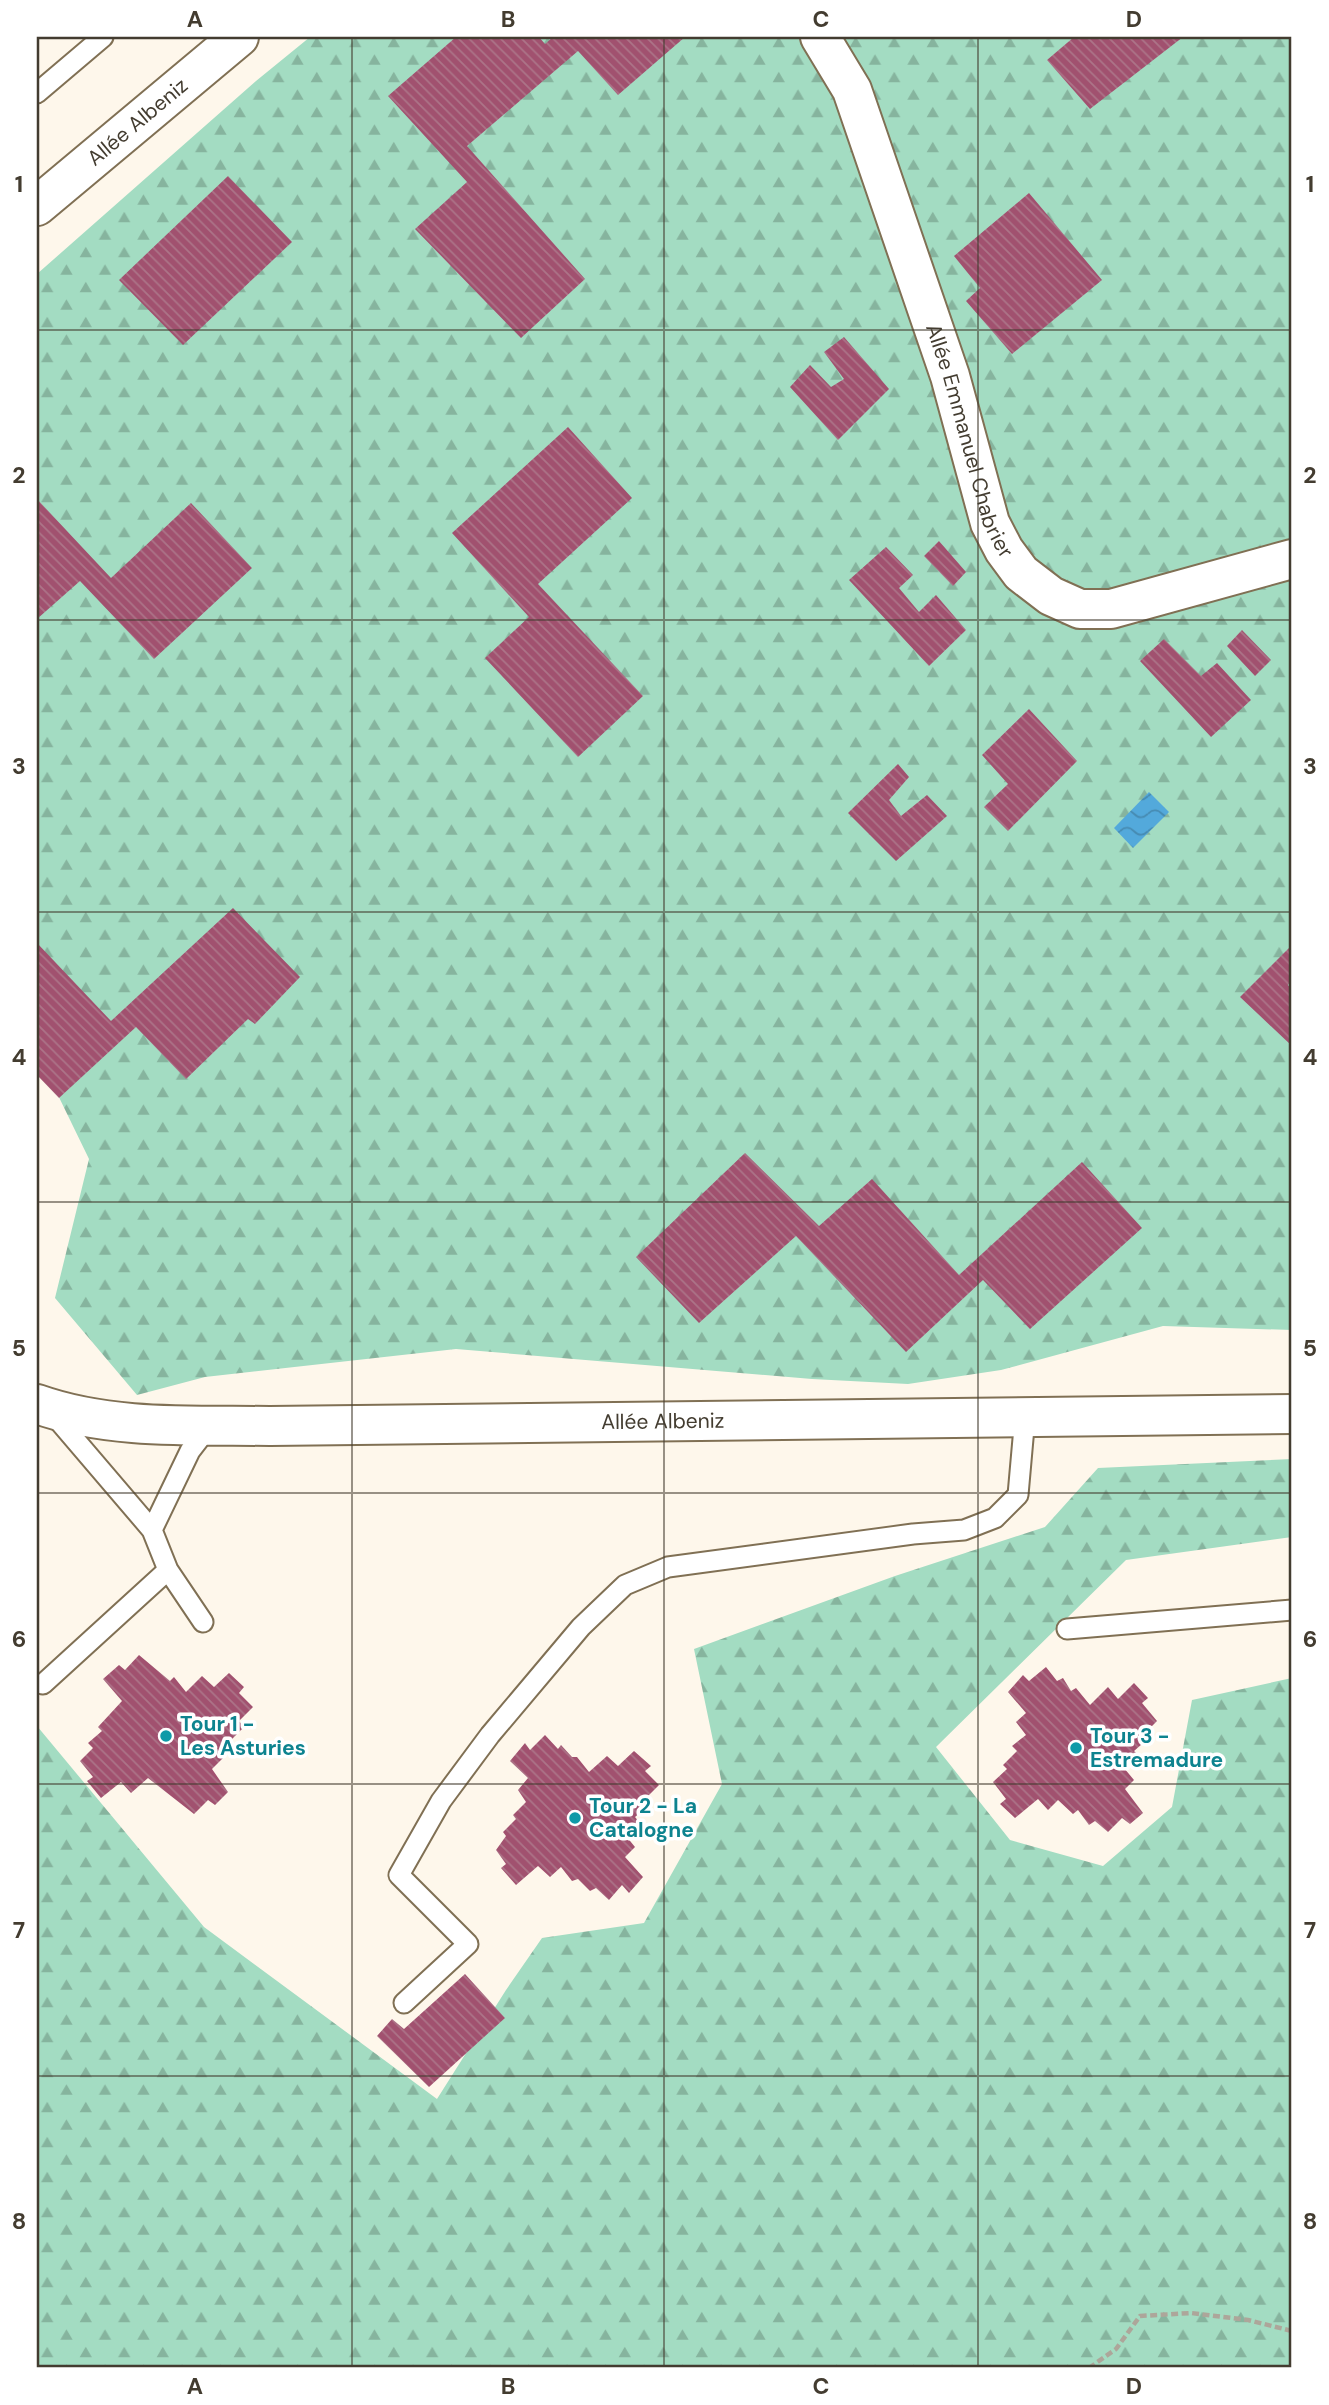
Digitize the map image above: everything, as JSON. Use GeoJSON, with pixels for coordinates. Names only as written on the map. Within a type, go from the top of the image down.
{"type":"FeatureCollection","features":[{"type":"Feature","properties":{"kind":"street","name":"Allée Albeniz"},"geometry":{"type":"LineString","coordinates":[[37,206],[239,37]]}},
{"type":"Feature","properties":{"kind":"street","name":"Allée Emmanuel Chabrier"},"geometry":{"type":"LineString","coordinates":[[820,37],[852,90],[950,376],[990,523],[1004,550],[1021,573],[1051,596],[1080,608],[1111,609],[1292,559]]}},
{"type":"Feature","properties":{"kind":"street","name":"Allée Albeniz"},"geometry":{"type":"LineString","coordinates":[[42,1406],[93,1418],[210,1425],[1292,1414]]}},
{"type":"Feature","properties":{"kind":"lane"},"geometry":{"type":"LineString","coordinates":[[37,93],[103,37]]}},
{"type":"Feature","properties":{"kind":"lane"},"geometry":{"type":"LineString","coordinates":[[42,1406],[152,1530],[168,1570],[203,1622]]}},
{"type":"Feature","properties":{"kind":"lane"},"geometry":{"type":"LineString","coordinates":[[404,2003],[468,1944],[399,1875],[441,1801],[490,1735],[581,1627],[625,1585],[668,1567],[913,1534],[964,1530],[995,1518],[1018,1495],[1025,1416]]}},
{"type":"Feature","properties":{"kind":"lane"},"geometry":{"type":"LineString","coordinates":[[152,1530],[190,1451],[210,1425]]}},
{"type":"Feature","properties":{"kind":"lane"},"geometry":{"type":"LineString","coordinates":[[43,1684],[168,1570]]}},
{"type":"Feature","properties":{"kind":"lane"},"geometry":{"type":"LineString","coordinates":[[1068,1629],[1292,1610]]}},
{"type":"Feature","properties":{"kind":"path"},"geometry":{"type":"LineString","coordinates":[[1090,2368],[1116,2349],[1140,2316],[1191,2313],[1248,2320],[1292,2331]]}},
{"type":"Feature","properties":{"kind":"green space"},"geometry":{"type":"Polygon","coordinates":[[[310,37],[1292,37],[1292,1330],[1163,1326],[1001,1370],[908,1384],[812,1379],[456,1349],[205,1377],[137,1395],[55,1298],[89,1159],[37,1052],[37,274],[256,81],[310,37]]]}},
{"type":"Feature","properties":{"kind":"green space"},"geometry":{"type":"Polygon","coordinates":[[[1292,1459],[1292,1537],[1126,1560],[936,1747],[1010,1840],[1103,1866],[1172,1807],[1192,1700],[1292,1678],[1292,2368],[37,2368],[37,1726],[204,1927],[437,2099],[542,1938],[644,1923],[722,1784],[694,1649],[895,1576],[1045,1527],[1098,1468],[1292,1459]]]}},
{"type":"Feature","properties":{"kind":"water"},"geometry":{"type":"Polygon","coordinates":[[[1149,792],[1169,812],[1133,848],[1114,828],[1149,792]]]}},
{"type":"Feature","properties":{"kind":"building"},"geometry":{"type":"Polygon","coordinates":[[[456,37],[539,37],[545,44],[553,37],[685,37],[618,95],[578,51],[467,146],[585,279],[521,338],[415,229],[467,182],[388,96],[456,37]]]}},
{"type":"Feature","properties":{"kind":"building"},"geometry":{"type":"Polygon","coordinates":[[[1074,37],[1183,37],[1090,109],[1047,60],[1074,37]]]}},
{"type":"Feature","properties":{"kind":"building"},"geometry":{"type":"Polygon","coordinates":[[[228,176],[292,242],[183,345],[119,280],[228,176]]]}},
{"type":"Feature","properties":{"kind":"building"},"geometry":{"type":"Polygon","coordinates":[[[1029,193],[1102,280],[1012,354],[966,301],[980,288],[954,256],[1029,193]]]}},
{"type":"Feature","properties":{"kind":"building"},"geometry":{"type":"Polygon","coordinates":[[[844,337],[889,389],[838,440],[790,387],[810,365],[831,387],[844,379],[824,352],[844,337]]]}},
{"type":"Feature","properties":{"kind":"building"},"geometry":{"type":"Polygon","coordinates":[[[568,427],[632,498],[538,584],[643,696],[578,757],[485,658],[529,617],[452,533],[568,427]]]}},
{"type":"Feature","properties":{"kind":"building"},"geometry":{"type":"Polygon","coordinates":[[[37,499],[111,578],[191,503],[252,568],[154,659],[80,581],[37,619],[37,499]]]}},
{"type":"Feature","properties":{"kind":"building"},"geometry":{"type":"Polygon","coordinates":[[[939,541],[966,572],[953,586],[924,556],[939,541]]]}},
{"type":"Feature","properties":{"kind":"building"},"geometry":{"type":"Polygon","coordinates":[[[886,547],[913,575],[899,588],[919,612],[936,595],[966,630],[929,666],[849,580],[886,547]]]}},
{"type":"Feature","properties":{"kind":"building"},"geometry":{"type":"Polygon","coordinates":[[[1242,630],[1271,660],[1255,676],[1227,646],[1242,630]]]}},
{"type":"Feature","properties":{"kind":"building"},"geometry":{"type":"Polygon","coordinates":[[[1164,639],[1201,676],[1217,663],[1251,700],[1211,737],[1140,661],[1164,639]]]}},
{"type":"Feature","properties":{"kind":"building"},"geometry":{"type":"Polygon","coordinates":[[[1029,709],[1077,761],[1008,831],[984,807],[1008,784],[982,755],[1029,709]]]}},
{"type":"Feature","properties":{"kind":"building"},"geometry":{"type":"Polygon","coordinates":[[[898,764],[909,777],[889,800],[901,816],[927,795],[947,816],[896,861],[848,813],[898,764]]]}},
{"type":"Feature","properties":{"kind":"building"},"geometry":{"type":"Polygon","coordinates":[[[233,908],[300,977],[255,1024],[248,1019],[186,1079],[136,1027],[59,1098],[37,1075],[37,943],[111,1021],[233,908]]]}},
{"type":"Feature","properties":{"kind":"building"},"geometry":{"type":"Polygon","coordinates":[[[1292,945],[1292,980],[1288,985],[1292,990],[1292,1046],[1240,997],[1292,945]]]}},
{"type":"Feature","properties":{"kind":"building"},"geometry":{"type":"Polygon","coordinates":[[[745,1153],[819,1226],[872,1179],[959,1275],[1082,1162],[1142,1228],[1030,1329],[983,1280],[906,1352],[796,1236],[699,1323],[636,1257],[745,1153]]]}},
{"type":"Feature","properties":{"kind":"building","name":"Tour 1 - Les Asturies"},"geometry":{"type":"Polygon","coordinates":[[[139,1655],[170,1681],[174,1677],[186,1692],[202,1676],[214,1687],[229,1673],[244,1687],[239,1693],[253,1707],[239,1721],[244,1727],[231,1740],[234,1747],[212,1769],[228,1792],[215,1805],[208,1800],[194,1814],[148,1778],[131,1793],[121,1782],[101,1798],[87,1781],[93,1777],[80,1761],[93,1748],[88,1743],[102,1731],[98,1727],[122,1701],[103,1679],[119,1665],[125,1670],[139,1655]]]}},
{"type":"Feature","properties":{"kind":"building","name":"Tour 3 - Estremadure"},"geometry":{"type":"Polygon","coordinates":[[[1046,1667],[1057,1681],[1063,1678],[1071,1691],[1076,1688],[1090,1705],[1108,1687],[1118,1699],[1134,1683],[1148,1698],[1142,1703],[1157,1721],[1145,1733],[1149,1738],[1134,1751],[1138,1755],[1124,1768],[1134,1780],[1125,1789],[1143,1813],[1130,1824],[1122,1818],[1108,1832],[1095,1821],[1089,1825],[1078,1810],[1073,1814],[1058,1800],[1048,1810],[1038,1799],[1015,1818],[1000,1804],[1006,1799],[993,1782],[1007,1769],[1003,1765],[1017,1751],[1012,1746],[1026,1735],[1016,1722],[1026,1713],[1008,1692],[1023,1675],[1029,1681],[1046,1667]]]}},
{"type":"Feature","properties":{"kind":"building","name":"Tour 2 - La Catalogne"},"geometry":{"type":"Polygon","coordinates":[[[545,1735],[558,1749],[561,1745],[572,1757],[577,1757],[589,1772],[607,1756],[618,1766],[634,1751],[651,1766],[645,1771],[659,1785],[645,1799],[649,1805],[635,1817],[640,1823],[626,1836],[635,1847],[625,1857],[643,1877],[629,1893],[622,1885],[609,1900],[596,1888],[590,1891],[578,1879],[572,1881],[561,1867],[550,1877],[538,1866],[516,1885],[501,1868],[506,1864],[496,1850],[506,1836],[503,1832],[516,1819],[513,1815],[526,1802],[518,1790],[528,1778],[510,1761],[525,1743],[530,1750],[545,1735]]]}},
{"type":"Feature","properties":{"kind":"building"},"geometry":{"type":"Polygon","coordinates":[[[465,1974],[505,2018],[429,2087],[377,2036],[392,2019],[404,2029],[465,1974]]]}},
{"type":"Feature","properties":{"kind":"place","name":"Tour 1 - Les Asturies"},"geometry":{"type":"Point","coordinates":[166,1736]}},
{"type":"Feature","properties":{"kind":"place","name":"Tour 3 - Estremadure"},"geometry":{"type":"Point","coordinates":[1076,1748]}},
{"type":"Feature","properties":{"kind":"place","name":"Tour 2 - La Catalogne"},"geometry":{"type":"Point","coordinates":[575,1818]}}]}
